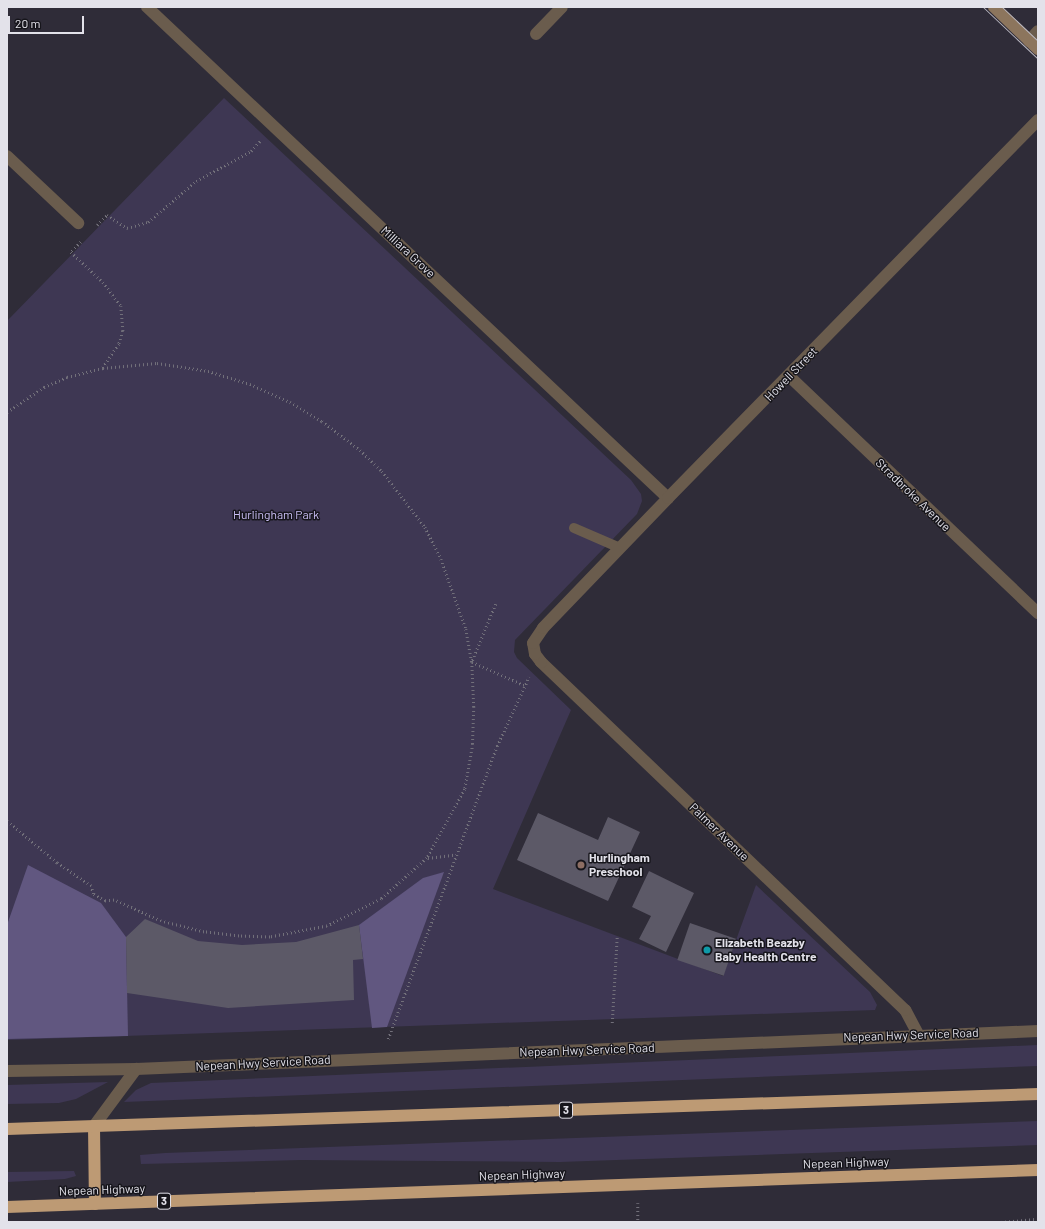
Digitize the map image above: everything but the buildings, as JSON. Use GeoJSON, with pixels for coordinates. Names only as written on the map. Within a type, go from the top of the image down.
{"type":"FeatureCollection","features":[{"type":"Feature","properties":{"kind":"highway","name":"3"},"geometry":{"type":"LineString","coordinates":[[7,1129],[1038,1094]]}},
{"type":"Feature","properties":{"kind":"highway"},"geometry":{"type":"LineString","coordinates":[[94,1126],[95,1204]]}},
{"type":"Feature","properties":{"kind":"highway","name":"Nepean Highway"},"geometry":{"type":"LineString","coordinates":[[7,1207],[1038,1170]]}},
{"type":"Feature","properties":{"kind":"main road"},"geometry":{"type":"LineString","coordinates":[[994,7],[1038,49]]}},
{"type":"Feature","properties":{"kind":"street","name":"Milliara Grove"},"geometry":{"type":"LineString","coordinates":[[147,7],[668,498]]}},
{"type":"Feature","properties":{"kind":"street"},"geometry":{"type":"LineString","coordinates":[[536,34],[562,7]]}},
{"type":"Feature","properties":{"kind":"street"},"geometry":{"type":"LineString","coordinates":[[1029,40],[1038,31]]}},
{"type":"Feature","properties":{"kind":"street","name":"Howell Street"},"geometry":{"type":"LineString","coordinates":[[543,628],[1038,120]]}},
{"type":"Feature","properties":{"kind":"street"},"geometry":{"type":"LineString","coordinates":[[7,156],[78,223]]}},
{"type":"Feature","properties":{"kind":"street","name":"Stradbroke Avenue"},"geometry":{"type":"LineString","coordinates":[[789,376],[1038,613]]}},
{"type":"Feature","properties":{"kind":"street","name":"Palmer Avenue"},"geometry":{"type":"LineString","coordinates":[[543,628],[533,643],[535,654],[541,662],[904,1010],[918,1034]]}},
{"type":"Feature","properties":{"kind":"street","name":"Nepean Hwy Service Road"},"geometry":{"type":"LineString","coordinates":[[7,1071],[136,1069],[918,1034],[1038,1031]]}},
{"type":"Feature","properties":{"kind":"street"},"geometry":{"type":"LineString","coordinates":[[94,1126],[136,1069]]}},
{"type":"Feature","properties":{"kind":"lane"},"geometry":{"type":"LineString","coordinates":[[574,528],[620,548]]}},
{"type":"Feature","properties":{"kind":"path"},"geometry":{"type":"LineString","coordinates":[[92,231],[107,215],[128,228],[148,222],[196,181],[251,151],[273,126]]}},
{"type":"Feature","properties":{"kind":"path"},"geometry":{"type":"LineString","coordinates":[[86,236],[71,252],[103,282],[121,306],[123,318],[119,344],[103,368]]}},
{"type":"Feature","properties":{"kind":"path"},"geometry":{"type":"LineString","coordinates":[[7,412],[44,387],[67,377],[103,368],[157,363],[208,371],[250,384],[284,399],[322,421],[360,450],[382,471],[425,527],[451,584],[466,629],[472,662],[473,744],[465,790],[427,858],[381,899],[327,926],[270,937],[239,936],[204,932],[162,921],[114,900],[105,901],[93,894],[91,886],[57,863],[7,821]]}},
{"type":"Feature","properties":{"kind":"path"},"geometry":{"type":"LineString","coordinates":[[472,662],[496,604]]}},
{"type":"Feature","properties":{"kind":"path"},"geometry":{"type":"LineString","coordinates":[[472,662],[524,685]]}},
{"type":"Feature","properties":{"kind":"path"},"geometry":{"type":"LineString","coordinates":[[381,1058],[455,855],[524,685],[541,662]]}},
{"type":"Feature","properties":{"kind":"path"},"geometry":{"type":"LineString","coordinates":[[427,858],[455,855]]}},
{"type":"Feature","properties":{"kind":"path"},"geometry":{"type":"LineString","coordinates":[[612,1023],[617,936]]}},
{"type":"Feature","properties":{"kind":"path"},"geometry":{"type":"LineString","coordinates":[[1001,1222],[1038,1219]]}},
{"type":"Feature","properties":{"kind":"path"},"geometry":{"type":"LineString","coordinates":[[831,1222],[875,1222]]}},
{"type":"Feature","properties":{"kind":"green space","name":"Hurlingham Park"},"geometry":{"type":"Polygon","coordinates":[[[224,98],[631,480],[641,494],[642,501],[637,514],[515,640],[514,652],[517,658],[571,710],[493,889],[723,976],[756,885],[870,992],[877,1005],[875,1010],[7,1040],[7,321],[224,98]]]}},
{"type":"Feature","properties":{"kind":"green space"},"geometry":{"type":"Polygon","coordinates":[[[1038,1045],[1038,1066],[124,1102],[136,1090],[151,1083],[1038,1045]]]}},
{"type":"Feature","properties":{"kind":"green space"},"geometry":{"type":"Polygon","coordinates":[[[108,1082],[76,1099],[59,1103],[7,1104],[7,1085],[108,1082]]]}},
{"type":"Feature","properties":{"kind":"green space"},"geometry":{"type":"Polygon","coordinates":[[[1038,1121],[1038,1145],[560,1162],[301,1160],[141,1164],[140,1155],[165,1153],[1038,1121]]]}},
{"type":"Feature","properties":{"kind":"green space"},"geometry":{"type":"Polygon","coordinates":[[[74,1171],[76,1176],[65,1179],[7,1182],[7,1172],[74,1171]]]}},
{"type":"Feature","properties":{"kind":"shaded area"},"geometry":{"type":"Polygon","coordinates":[[[28,865],[101,903],[126,937],[128,1036],[7,1039],[7,925],[28,865]]]}},
{"type":"Feature","properties":{"kind":"shaded area"},"geometry":{"type":"Polygon","coordinates":[[[444,872],[387,1027],[372,1028],[359,925],[423,878],[444,872]]]}},
{"type":"Feature","properties":{"kind":"tram line"},"geometry":{"type":"LineString","coordinates":[[983,7],[1038,59]]}},
{"type":"Feature","properties":{"kind":"tram line"},"geometry":{"type":"LineString","coordinates":[[1002,7],[1038,41]]}},
{"type":"Feature","properties":{"kind":"place","name":"Hurlingham Preschool"},"geometry":{"type":"Point","coordinates":[581,865]}},
{"type":"Feature","properties":{"kind":"place","name":"Elizabeth Beazby Baby Health Centre"},"geometry":{"type":"Point","coordinates":[707,950]}}]}
